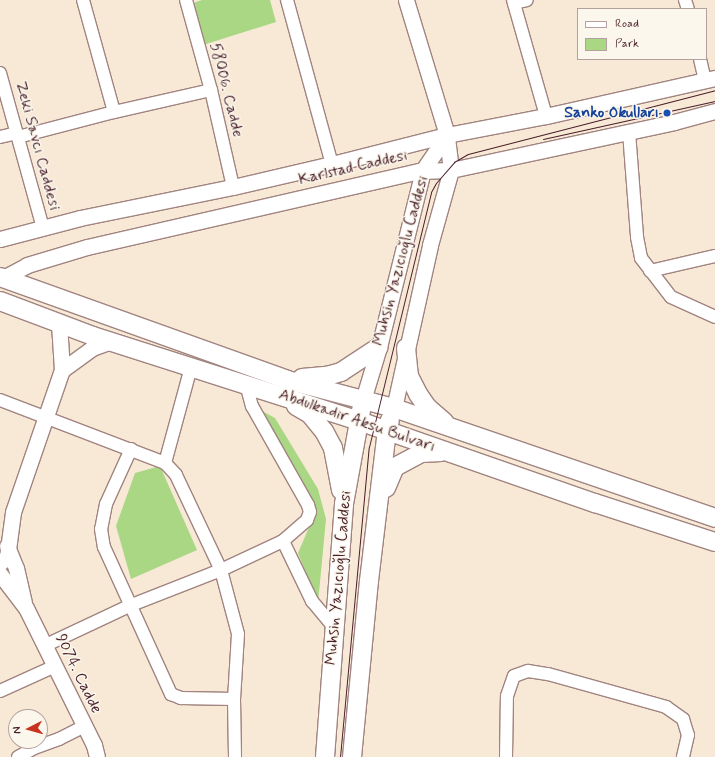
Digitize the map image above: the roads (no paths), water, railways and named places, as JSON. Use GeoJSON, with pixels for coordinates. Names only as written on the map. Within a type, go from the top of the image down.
{"type":"FeatureCollection","features":[{"type":"Feature","properties":{"kind":"main road","name":"Abdulkadir Aksu Bulvarı"},"geometry":{"type":"LineString","coordinates":[[1,277],[287,380],[394,408],[715,518]]}},
{"type":"Feature","properties":{"kind":"main road","name":"Abdulkadir Aksu Bulvarı"},"geometry":{"type":"LineString","coordinates":[[0,301],[59,324],[359,421],[595,503],[715,542]]}},
{"type":"Feature","properties":{"kind":"main road"},"geometry":{"type":"LineString","coordinates":[[287,380],[327,376],[341,372],[379,347]]}},
{"type":"Feature","properties":{"kind":"main road"},"geometry":{"type":"LineString","coordinates":[[406,348],[409,376],[418,394],[438,418],[458,431]]}},
{"type":"Feature","properties":{"kind":"main road"},"geometry":{"type":"LineString","coordinates":[[277,394],[310,414],[324,431],[333,448],[344,504]]}},
{"type":"Feature","properties":{"kind":"main road","name":"Muhsin Yazıcıoğlu Caddesi"},"geometry":{"type":"LineString","coordinates":[[325,757],[344,504],[363,400]]}},
{"type":"Feature","properties":{"kind":"main road","name":"Muhsin Yazıcıoğlu Caddesi"},"geometry":{"type":"LineString","coordinates":[[352,757],[369,581],[378,517],[387,431],[394,408]]}},
{"type":"Feature","properties":{"kind":"main road"},"geometry":{"type":"LineString","coordinates":[[378,517],[389,479],[395,467],[421,453],[447,452]]}},
{"type":"Feature","properties":{"kind":"street"},"geometry":{"type":"LineString","coordinates":[[83,0],[114,112]]}},
{"type":"Feature","properties":{"kind":"street","name":"58006. Cadde"},"geometry":{"type":"LineString","coordinates":[[186,0],[211,90],[233,187]]}},
{"type":"Feature","properties":{"kind":"street"},"geometry":{"type":"LineString","coordinates":[[287,0],[332,164]]}},
{"type":"Feature","properties":{"kind":"street"},"geometry":{"type":"LineString","coordinates":[[406,0],[447,135]]}},
{"type":"Feature","properties":{"kind":"street"},"geometry":{"type":"LineString","coordinates":[[527,0],[513,2],[546,116]]}},
{"type":"Feature","properties":{"kind":"street"},"geometry":{"type":"LineString","coordinates":[[700,60],[710,80]]}},
{"type":"Feature","properties":{"kind":"street","name":"Zeki Savcı Caddesi"},"geometry":{"type":"LineString","coordinates":[[0,73],[43,228]]}},
{"type":"Feature","properties":{"kind":"street","name":"Karlstad Caddesi"},"geometry":{"type":"LineString","coordinates":[[0,239],[80,218],[233,187],[447,135],[546,116],[710,80]]}},
{"type":"Feature","properties":{"kind":"street"},"geometry":{"type":"LineString","coordinates":[[0,137],[18,135],[211,90]]}},
{"type":"Feature","properties":{"kind":"street","name":"Karlstad Caddesi"},"geometry":{"type":"LineString","coordinates":[[1,277],[27,265],[87,248],[423,170],[451,170],[628,132],[715,111]]}},
{"type":"Feature","properties":{"kind":"street"},"geometry":{"type":"LineString","coordinates":[[628,132],[637,237],[641,258],[671,297],[715,317]]}},
{"type":"Feature","properties":{"kind":"street","name":"Muhsin Yazıcıoğlu Caddesi"},"geometry":{"type":"LineString","coordinates":[[363,400],[379,347],[423,170],[447,135]]}},
{"type":"Feature","properties":{"kind":"street","name":"Muhsin Yazıcıoğlu Caddesi"},"geometry":{"type":"LineString","coordinates":[[394,408],[406,348],[430,245],[451,170],[447,135]]}},
{"type":"Feature","properties":{"kind":"street"},"geometry":{"type":"LineString","coordinates":[[650,271],[715,256]]}},
{"type":"Feature","properties":{"kind":"street"},"geometry":{"type":"LineString","coordinates":[[0,563],[7,557],[4,545],[13,512],[62,370],[59,324]]}},
{"type":"Feature","properties":{"kind":"street"},"geometry":{"type":"LineString","coordinates":[[62,370],[92,348],[111,341]]}},
{"type":"Feature","properties":{"kind":"street"},"geometry":{"type":"LineString","coordinates":[[165,463],[191,367]]}},
{"type":"Feature","properties":{"kind":"street"},"geometry":{"type":"LineString","coordinates":[[44,646],[129,606],[221,570],[283,541],[307,520],[310,512],[308,505],[252,406],[246,384]]}},
{"type":"Feature","properties":{"kind":"street"},"geometry":{"type":"LineString","coordinates":[[0,400],[165,463],[176,475],[221,570],[238,634],[234,698],[235,757]]}},
{"type":"Feature","properties":{"kind":"street"},"geometry":{"type":"LineString","coordinates":[[131,449],[106,504],[101,529],[104,547],[129,606],[171,694],[182,698],[234,698]]}},
{"type":"Feature","properties":{"kind":"street"},"geometry":{"type":"LineString","coordinates":[[0,529],[13,512]]}},
{"type":"Feature","properties":{"kind":"street"},"geometry":{"type":"LineString","coordinates":[[283,541],[312,601],[334,628]]}},
{"type":"Feature","properties":{"kind":"street","name":"9074. Cadde"},"geometry":{"type":"LineString","coordinates":[[4,545],[16,568],[26,608],[94,745],[97,757]]}},
{"type":"Feature","properties":{"kind":"street","name":"9074. Cadde"},"geometry":{"type":"LineString","coordinates":[[0,574],[26,608]]}},
{"type":"Feature","properties":{"kind":"street"},"geometry":{"type":"LineString","coordinates":[[0,691],[54,666]]}},
{"type":"Feature","properties":{"kind":"street"},"geometry":{"type":"LineString","coordinates":[[506,757],[507,696],[514,676],[528,671],[548,674],[666,707],[683,719],[688,735],[683,757]]}},
{"type":"Feature","properties":{"kind":"street"},"geometry":{"type":"LineString","coordinates":[[18,757],[34,748],[59,739],[84,726]]}},
{"type":"Feature","properties":{"kind":"tram line"},"geometry":{"type":"LineString","coordinates":[[340,757],[369,447],[431,192],[436,183],[454,162],[468,154],[715,90]]}},
{"type":"Feature","properties":{"kind":"tram line"},"geometry":{"type":"LineString","coordinates":[[543,139],[715,101]]}},
{"type":"Feature","properties":{"kind":"place","name":"Sanko Okulları"},"geometry":{"type":"Point","coordinates":[667,113]}}]}
